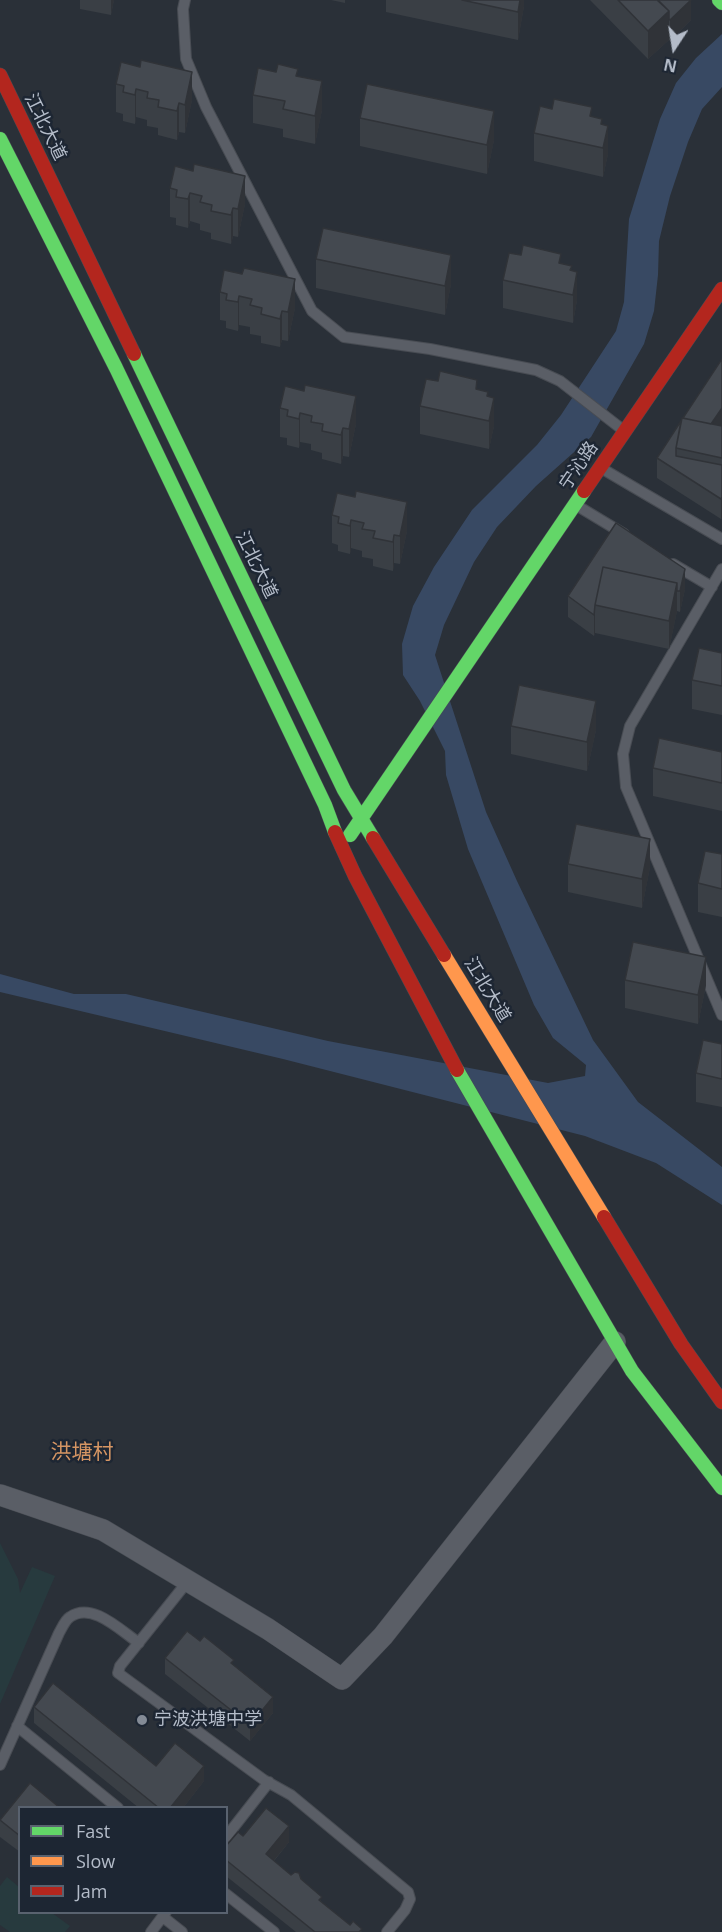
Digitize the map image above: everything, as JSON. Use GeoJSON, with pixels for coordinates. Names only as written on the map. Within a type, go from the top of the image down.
{"type":"FeatureCollection","features":[{"type":"Feature","properties":{"kind":"main road","name":"江北大道"},"geometry":{"type":"LineString","coordinates":[[0,75],[344,790],[681,1344],[722,1401]]}},
{"type":"Feature","properties":{"kind":"main road"},"geometry":{"type":"LineString","coordinates":[[0,139],[136,410],[325,805],[342,850],[440,1041],[632,1371],[722,1488]]}},
{"type":"Feature","properties":{"kind":"main road","name":"宁沁路"},"geometry":{"type":"LineString","coordinates":[[342,850],[361,817],[722,289]]}},
{"type":"Feature","properties":{"kind":"street"},"geometry":{"type":"LineString","coordinates":[[0,1495],[103,1530],[268,1629],[342,1678],[383,1636],[615,1342]]}},
{"type":"Feature","properties":{"kind":"lane"},"geometry":{"type":"LineString","coordinates":[[185,0],[183,9],[186,59],[206,107],[312,311],[344,337],[430,349],[536,370],[560,381],[625,431]]}},
{"type":"Feature","properties":{"kind":"lane"},"geometry":{"type":"LineString","coordinates":[[600,468],[722,539]]}},
{"type":"Feature","properties":{"kind":"lane"},"geometry":{"type":"LineString","coordinates":[[575,505],[633,540]]}},
{"type":"Feature","properties":{"kind":"lane"},"geometry":{"type":"LineString","coordinates":[[663,558],[712,587]]}},
{"type":"Feature","properties":{"kind":"lane"},"geometry":{"type":"LineString","coordinates":[[722,569],[630,726],[623,754],[626,787],[722,1015]]}},
{"type":"Feature","properties":{"kind":"lane"},"geometry":{"type":"LineString","coordinates":[[188,1581],[120,1666],[118,1673],[269,1782],[291,1795],[408,1892],[410,1899],[405,1910],[387,1932]]}},
{"type":"Feature","properties":{"kind":"lane"},"geometry":{"type":"LineString","coordinates":[[0,1765],[59,1633],[69,1618],[82,1612],[99,1616],[139,1643]]}},
{"type":"Feature","properties":{"kind":"lane"},"geometry":{"type":"LineString","coordinates":[[17,1726],[116,1806]]}},
{"type":"Feature","properties":{"kind":"lane"},"geometry":{"type":"LineString","coordinates":[[228,1834],[269,1782]]}},
{"type":"Feature","properties":{"kind":"lane"},"geometry":{"type":"LineString","coordinates":[[228,1896],[274,1932]]}},
{"type":"Feature","properties":{"kind":"lane"},"geometry":{"type":"LineString","coordinates":[[151,1932],[165,1915],[182,1932]]}},
{"type":"Feature","properties":{"kind":"green space"},"geometry":{"type":"Polygon","coordinates":[[[0,1543],[18,1579],[20,1593],[32,1567],[55,1576],[0,1704],[0,1543]]]}},
{"type":"Feature","properties":{"kind":"green space"},"geometry":{"type":"Polygon","coordinates":[[[7,1877],[18,1886],[18,1914],[53,1914],[70,1926],[65,1932],[10,1932],[0,1925],[0,1886],[7,1877]]]}},
{"type":"Feature","properties":{"kind":"water"},"geometry":{"type":"Polygon","coordinates":[[[722,34],[722,87],[702,109],[670,196],[659,241],[654,311],[644,344],[591,437],[536,486],[497,527],[474,562],[444,625],[435,655],[486,812],[593,1040],[638,1102],[722,1167],[722,1205],[656,1163],[585,1136],[283,1059],[0,992],[0,974],[74,994],[126,994],[328,1041],[548,1083],[585,1076],[586,1065],[553,1038],[534,1005],[468,849],[446,775],[445,751],[420,701],[403,675],[402,644],[413,606],[434,567],[472,510],[537,445],[561,415],[616,331],[624,302],[629,219],[660,119],[676,83],[696,58],[722,34]]]}},
{"type":"Feature","properties":{"kind":"building"},"geometry":{"type":"Polygon","coordinates":[[[462,0],[520,0],[518,12],[462,0]]]}},
{"type":"Feature","properties":{"kind":"building"},"geometry":{"type":"Polygon","coordinates":[[[618,0],[658,0],[669,11],[648,31],[618,0]]]}},
{"type":"Feature","properties":{"kind":"building"},"geometry":{"type":"Polygon","coordinates":[[[659,0],[691,0],[670,20],[669,11],[659,0]]]}},
{"type":"Feature","properties":{"kind":"building"},"geometry":{"type":"Polygon","coordinates":[[[141,60],[192,72],[185,105],[179,103],[177,111],[158,107],[159,100],[147,98],[148,92],[136,89],[135,95],[123,92],[124,86],[116,84],[121,62],[140,67],[141,60]]]}},
{"type":"Feature","properties":{"kind":"building"},"geometry":{"type":"Polygon","coordinates":[[[278,64],[298,69],[296,76],[322,81],[315,116],[283,109],[285,101],[253,95],[258,68],[276,72],[278,64]]]}},
{"type":"Feature","properties":{"kind":"building"},"geometry":{"type":"Polygon","coordinates":[[[367,84],[494,111],[487,145],[360,118],[367,84]]]}},
{"type":"Feature","properties":{"kind":"building"},"geometry":{"type":"Polygon","coordinates":[[[554,99],[592,107],[590,116],[602,119],[601,124],[608,126],[603,148],[534,133],[540,106],[552,109],[554,99]]]}},
{"type":"Feature","properties":{"kind":"building"},"geometry":{"type":"Polygon","coordinates":[[[194,164],[245,176],[238,209],[233,208],[231,215],[211,211],[212,205],[200,202],[202,196],[190,193],[188,199],[176,197],[177,190],[170,188],[175,166],[193,171],[194,164]]]}},
{"type":"Feature","properties":{"kind":"building"},"geometry":{"type":"Polygon","coordinates":[[[323,228],[451,255],[445,286],[316,259],[323,228]]]}},
{"type":"Feature","properties":{"kind":"building"},"geometry":{"type":"Polygon","coordinates":[[[523,245],[561,254],[559,263],[572,266],[570,270],[577,272],[573,295],[503,280],[509,253],[521,255],[523,245]]]}},
{"type":"Feature","properties":{"kind":"building"},"geometry":{"type":"Polygon","coordinates":[[[244,268],[295,279],[288,312],[282,311],[280,319],[261,314],[262,308],[250,305],[252,299],[239,296],[238,302],[226,300],[227,294],[220,292],[224,270],[242,274],[244,268]]]}},
{"type":"Feature","properties":{"kind":"building"},"geometry":{"type":"Polygon","coordinates":[[[722,359],[722,408],[711,424],[683,418],[722,359]]]}},
{"type":"Feature","properties":{"kind":"building"},"geometry":{"type":"Polygon","coordinates":[[[440,371],[477,380],[476,389],[488,392],[487,396],[494,398],[489,421],[420,406],[426,379],[438,381],[440,371]]]}},
{"type":"Feature","properties":{"kind":"building"},"geometry":{"type":"Polygon","coordinates":[[[305,385],[356,396],[349,429],[343,428],[341,435],[322,431],[323,424],[311,422],[312,416],[300,413],[299,419],[287,416],[288,410],[280,408],[285,386],[304,391],[305,385]]]}},
{"type":"Feature","properties":{"kind":"building"},"geometry":{"type":"Polygon","coordinates":[[[682,418],[722,426],[722,458],[676,448],[682,418]]]}},
{"type":"Feature","properties":{"kind":"building"},"geometry":{"type":"Polygon","coordinates":[[[681,421],[676,456],[722,465],[721,499],[657,458],[681,421]]]}},
{"type":"Feature","properties":{"kind":"building"},"geometry":{"type":"Polygon","coordinates":[[[356,491],[407,502],[400,536],[394,535],[393,542],[373,538],[375,531],[362,529],[364,523],[351,520],[350,526],[338,523],[339,517],[332,515],[337,493],[355,497],[356,491]]]}},
{"type":"Feature","properties":{"kind":"building"},"geometry":{"type":"Polygon","coordinates":[[[616,523],[685,569],[680,591],[677,591],[677,583],[603,567],[594,615],[568,596],[616,523]]]}},
{"type":"Feature","properties":{"kind":"building"},"geometry":{"type":"Polygon","coordinates":[[[603,567],[677,583],[669,621],[595,605],[603,567]]]}},
{"type":"Feature","properties":{"kind":"building"},"geometry":{"type":"Polygon","coordinates":[[[699,648],[722,653],[722,686],[692,680],[699,648]]]}},
{"type":"Feature","properties":{"kind":"building"},"geometry":{"type":"Polygon","coordinates":[[[519,685],[596,701],[587,742],[511,726],[519,685]]]}},
{"type":"Feature","properties":{"kind":"building"},"geometry":{"type":"Polygon","coordinates":[[[659,738],[722,752],[722,783],[653,768],[659,738]]]}},
{"type":"Feature","properties":{"kind":"building"},"geometry":{"type":"Polygon","coordinates":[[[576,824],[650,839],[642,879],[568,864],[576,824]]]}},
{"type":"Feature","properties":{"kind":"building"},"geometry":{"type":"Polygon","coordinates":[[[705,851],[722,854],[722,889],[698,883],[705,851]]]}},
{"type":"Feature","properties":{"kind":"building"},"geometry":{"type":"Polygon","coordinates":[[[633,942],[706,957],[698,995],[625,980],[633,942]]]}},
{"type":"Feature","properties":{"kind":"building"},"geometry":{"type":"Polygon","coordinates":[[[703,1040],[722,1044],[722,1079],[696,1073],[703,1040]]]}},
{"type":"Feature","properties":{"kind":"building"},"geometry":{"type":"Polygon","coordinates":[[[187,1631],[200,1641],[204,1636],[234,1660],[231,1663],[273,1697],[250,1725],[165,1658],[187,1631]]]}},
{"type":"Feature","properties":{"kind":"building"},"geometry":{"type":"Polygon","coordinates":[[[53,1683],[156,1766],[175,1743],[204,1766],[172,1806],[157,1806],[34,1707],[53,1683]]]}},
{"type":"Feature","properties":{"kind":"building"},"geometry":{"type":"Polygon","coordinates":[[[30,1783],[58,1806],[18,1806],[18,1834],[0,1820],[30,1783]]]}},
{"type":"Feature","properties":{"kind":"building"},"geometry":{"type":"Polygon","coordinates":[[[266,1808],[289,1826],[266,1854],[291,1875],[295,1872],[299,1873],[301,1879],[322,1897],[319,1900],[350,1925],[353,1921],[362,1929],[359,1932],[315,1932],[228,1862],[228,1844],[238,1832],[243,1836],[266,1808]]]}},
{"type":"Feature","properties":{"kind":"traffic: fast"},"geometry":{"type":"LineString","coordinates":[[719,0],[722,3]]}},
{"type":"Feature","properties":{"kind":"traffic: fast"},"geometry":{"type":"LineString","coordinates":[[0,139],[116,368],[325,805],[335,832]]}},
{"type":"Feature","properties":{"kind":"traffic: fast"},"geometry":{"type":"LineString","coordinates":[[134,354],[344,790],[373,838]]}},
{"type":"Feature","properties":{"kind":"traffic: fast"},"geometry":{"type":"LineString","coordinates":[[350,835],[584,491]]}},
{"type":"Feature","properties":{"kind":"traffic: fast"},"geometry":{"type":"LineString","coordinates":[[457,1070],[632,1371],[722,1488]]}},
{"type":"Feature","properties":{"kind":"traffic: slow"},"geometry":{"type":"LineString","coordinates":[[444,955],[604,1217]]}},
{"type":"Feature","properties":{"kind":"traffic: jam"},"geometry":{"type":"LineString","coordinates":[[0,75],[134,354]]}},
{"type":"Feature","properties":{"kind":"traffic: jam"},"geometry":{"type":"LineString","coordinates":[[584,491],[722,289]]}},
{"type":"Feature","properties":{"kind":"traffic: jam"},"geometry":{"type":"LineString","coordinates":[[335,832],[355,876],[457,1070]]}},
{"type":"Feature","properties":{"kind":"traffic: jam"},"geometry":{"type":"LineString","coordinates":[[373,838],[444,955]]}},
{"type":"Feature","properties":{"kind":"traffic: jam"},"geometry":{"type":"LineString","coordinates":[[604,1217],[681,1344],[722,1402]]}},
{"type":"Feature","properties":{"kind":"place","name":"宁波洪塘中学"},"geometry":{"type":"Point","coordinates":[142,1720]}},
{"type":"Feature","properties":{"kind":"district","name":"洪塘村"},"geometry":{"type":"Point","coordinates":[82,1453]}}]}
